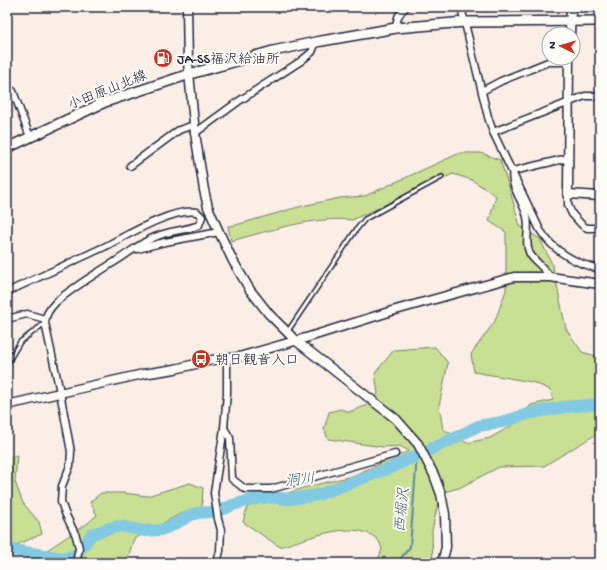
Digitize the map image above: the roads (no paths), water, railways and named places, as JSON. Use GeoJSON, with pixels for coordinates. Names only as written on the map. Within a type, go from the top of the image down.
{"type":"FeatureCollection","features":[{"type":"Feature","properties":{"kind":"main road","name":"小田原山北線"},"geometry":{"type":"LineString","coordinates":[[7,148],[105,102],[190,74],[273,51],[396,28],[465,22],[571,20],[600,21]]}},
{"type":"Feature","properties":{"kind":"street"},"geometry":{"type":"LineString","coordinates":[[187,7],[190,74],[195,129],[204,190],[208,207],[217,228],[233,261],[250,290],[269,314],[295,340],[396,419],[418,444],[434,475],[441,494],[445,514],[446,547],[442,563]]}},
{"type":"Feature","properties":{"kind":"street"},"geometry":{"type":"LineString","coordinates":[[396,28],[397,19],[400,12],[406,7]]}},
{"type":"Feature","properties":{"kind":"street"},"geometry":{"type":"LineString","coordinates":[[461,7],[493,132],[545,237],[551,244],[571,258],[589,267],[600,269]]}},
{"type":"Feature","properties":{"kind":"street"},"geometry":{"type":"LineString","coordinates":[[571,7],[571,26]]}},
{"type":"Feature","properties":{"kind":"street"},"geometry":{"type":"LineString","coordinates":[[130,166],[179,130],[195,129],[301,61],[312,52],[316,42]]}},
{"type":"Feature","properties":{"kind":"street"},"geometry":{"type":"LineString","coordinates":[[482,91],[501,81],[541,65]]}},
{"type":"Feature","properties":{"kind":"street"},"geometry":{"type":"LineString","coordinates":[[569,66],[568,205],[582,226],[588,228],[600,228]]}},
{"type":"Feature","properties":{"kind":"street"},"geometry":{"type":"LineString","coordinates":[[13,91],[30,138]]}},
{"type":"Feature","properties":{"kind":"street"},"geometry":{"type":"LineString","coordinates":[[493,132],[585,96],[600,96]]}},
{"type":"Feature","properties":{"kind":"street"},"geometry":{"type":"LineString","coordinates":[[513,171],[568,158]]}},
{"type":"Feature","properties":{"kind":"street"},"geometry":{"type":"LineString","coordinates":[[513,171],[511,176],[513,184],[529,222],[528,245],[530,253],[550,277]]}},
{"type":"Feature","properties":{"kind":"street"},"geometry":{"type":"LineString","coordinates":[[568,194],[600,196]]}},
{"type":"Feature","properties":{"kind":"street"},"geometry":{"type":"LineString","coordinates":[[7,292],[117,241],[157,220],[191,211],[198,212],[202,217],[199,225],[188,230],[171,231],[154,237],[131,251],[56,302],[45,316],[71,452],[70,466],[62,486],[61,502],[80,548],[76,563]]}},
{"type":"Feature","properties":{"kind":"street"},"geometry":{"type":"LineString","coordinates":[[131,251],[165,242],[190,238],[217,228]]}},
{"type":"Feature","properties":{"kind":"street"},"geometry":{"type":"LineString","coordinates":[[7,405],[60,392],[212,360],[239,356],[514,277],[550,277],[600,284]]}},
{"type":"Feature","properties":{"kind":"street"},"geometry":{"type":"LineString","coordinates":[[7,320],[27,314],[45,321]]}},
{"type":"Feature","properties":{"kind":"street"},"geometry":{"type":"LineString","coordinates":[[217,563],[220,551],[221,530],[214,493],[224,428],[227,393],[227,358]]}},
{"type":"Feature","properties":{"kind":"street"},"geometry":{"type":"LineString","coordinates":[[224,428],[230,438],[232,480],[246,489],[271,489],[394,454]]}},
{"type":"Feature","properties":{"kind":"lane"},"geometry":{"type":"LineString","coordinates":[[287,332],[365,219],[442,177]]}},
{"type":"Feature","properties":{"kind":"lane"},"geometry":{"type":"LineString","coordinates":[[7,364],[20,342],[45,321]]}},
{"type":"Feature","properties":{"kind":"waterway","name":"洞川"},"geometry":{"type":"LineString","coordinates":[[7,549],[62,558],[75,556],[92,534],[110,528],[121,526],[144,531],[161,530],[191,515],[224,509],[254,499],[268,497],[289,499],[318,495],[390,468],[478,426],[502,422],[531,413],[564,407],[600,404]]}},
{"type":"Feature","properties":{"kind":"waterway","name":"西堀沢"},"geometry":{"type":"LineString","coordinates":[[397,563],[410,547],[417,455]]}},
{"type":"Feature","properties":{"kind":"place","name":"JA-SS福沢給油所"},"geometry":{"type":"Point","coordinates":[163,58]}},
{"type":"Feature","properties":{"kind":"place","name":"朝日観音入口"},"geometry":{"type":"Point","coordinates":[201,359]}}]}
